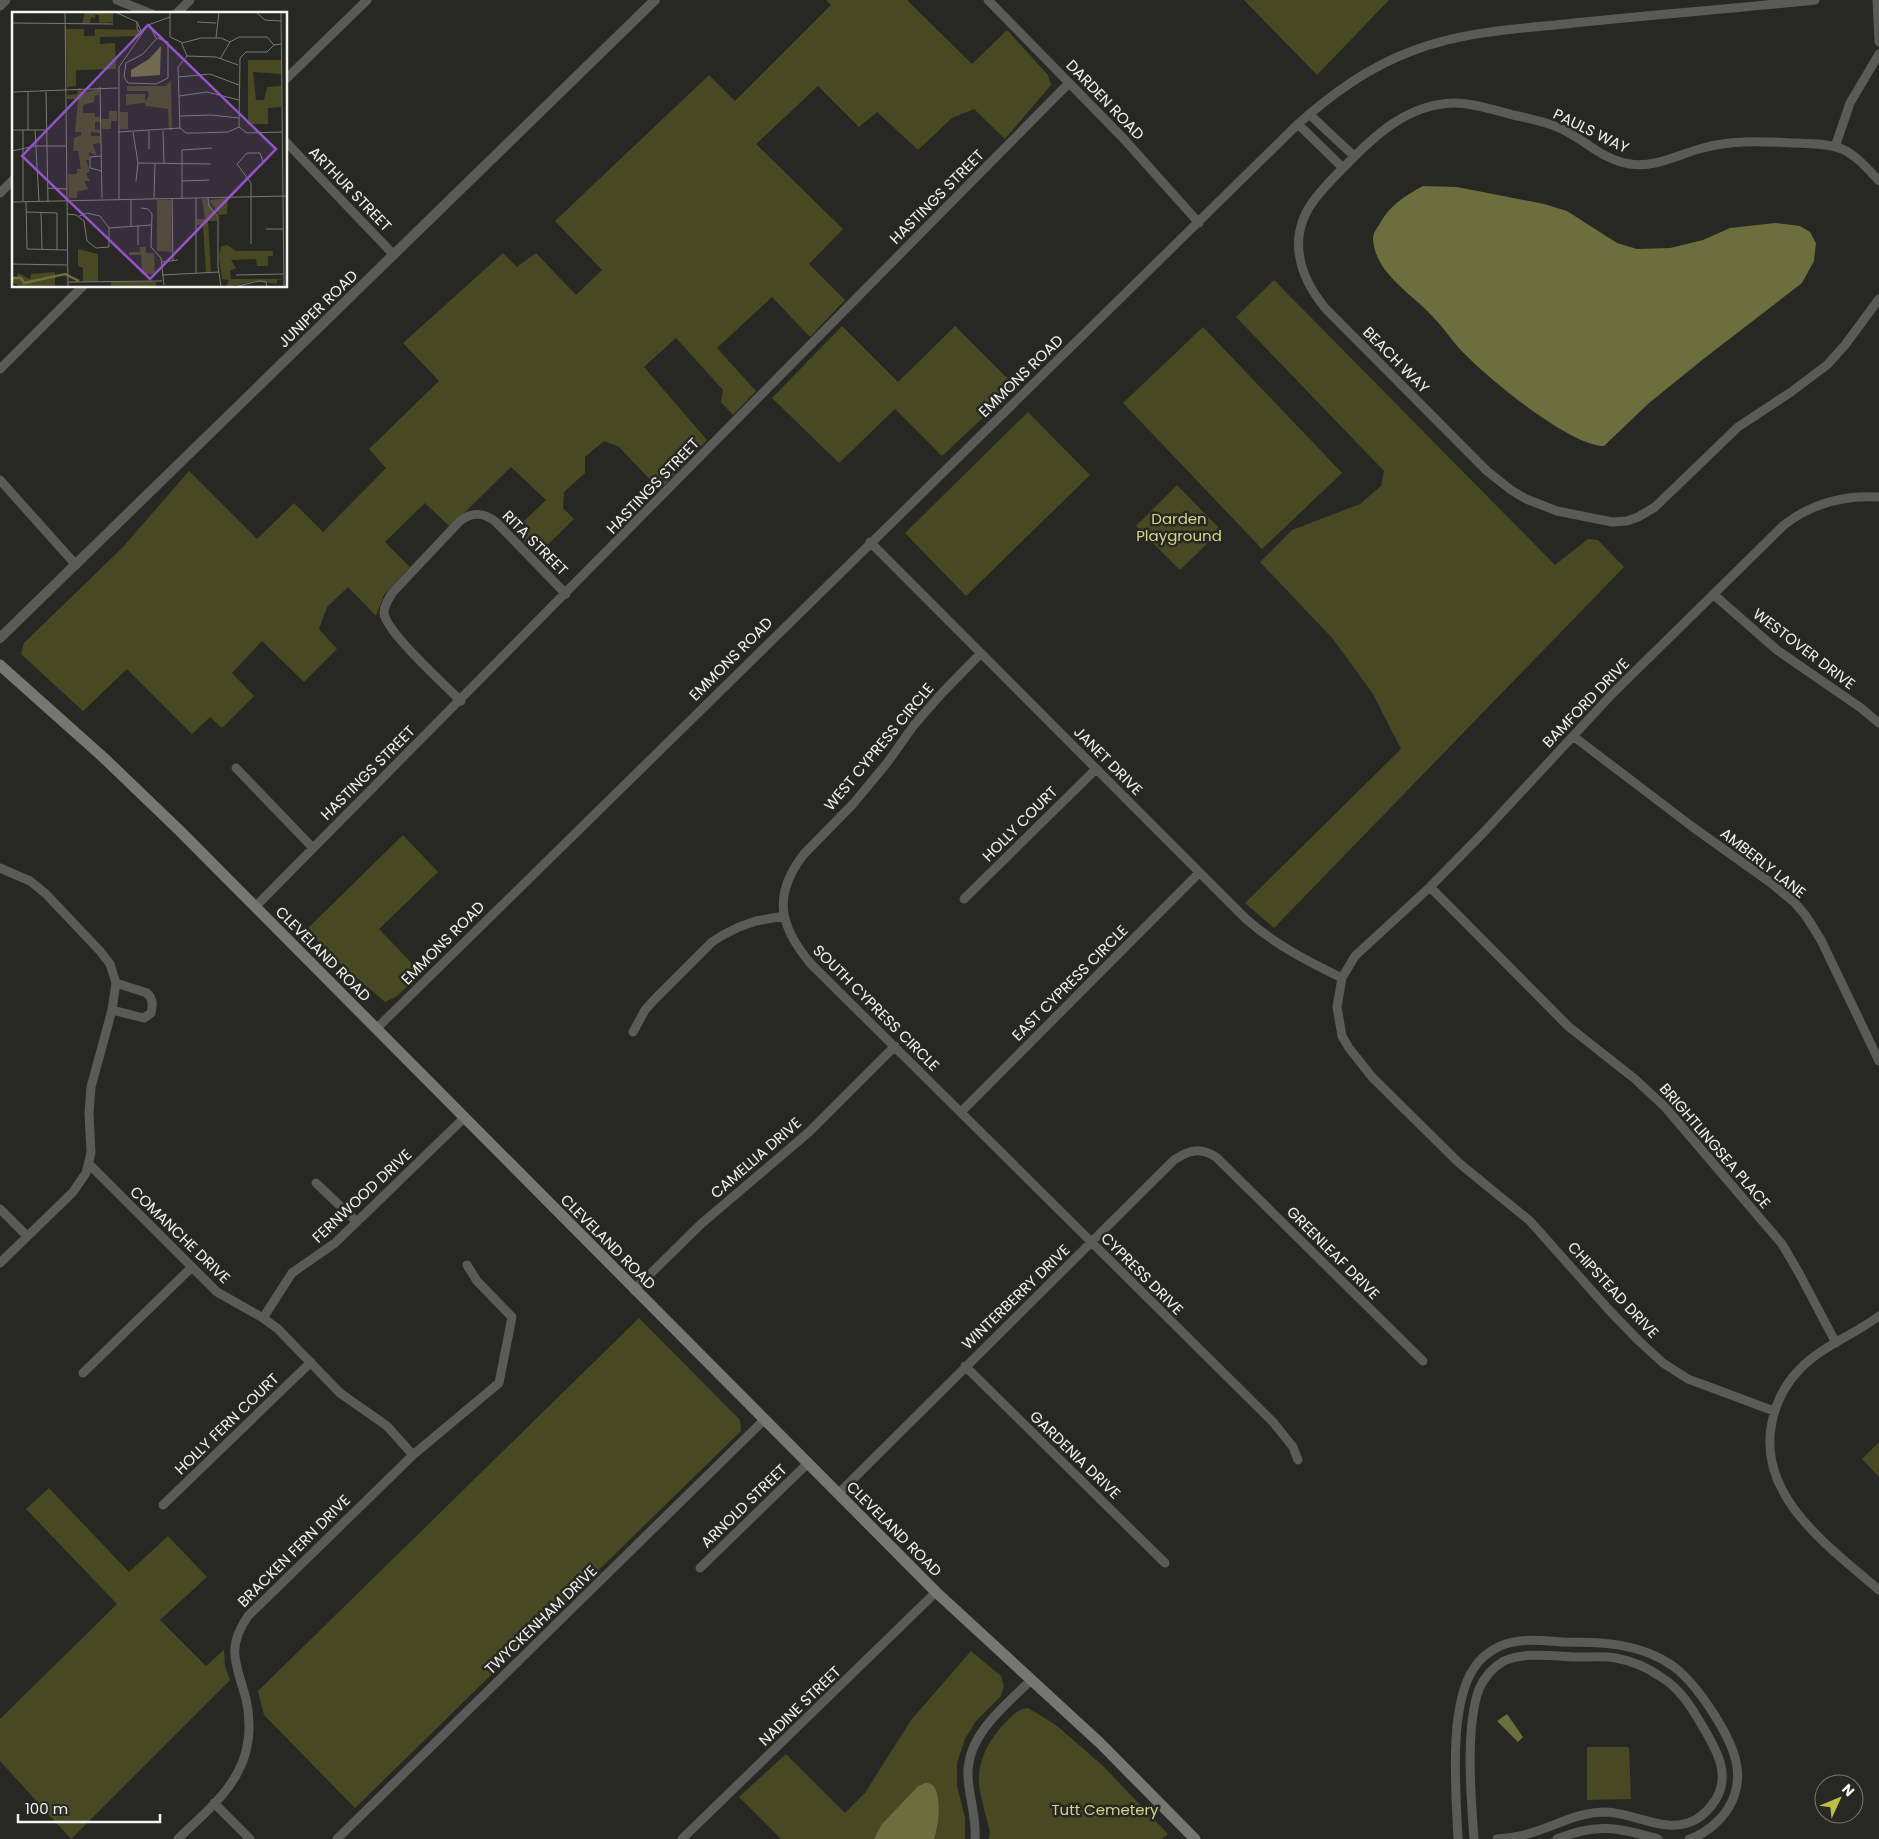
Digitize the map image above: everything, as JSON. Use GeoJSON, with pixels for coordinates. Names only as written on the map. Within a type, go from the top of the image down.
{"type":"FeatureCollection","features":[{"type":"Feature","properties":{"kind":"main road","name":"CLEVELAND ROAD"},"geometry":{"type":"LineString","coordinates":[[0,665],[104,758],[255,907],[936,1592],[1100,1743],[1195,1839]]}},
{"type":"Feature","properties":{"kind":"street"},"geometry":{"type":"LineString","coordinates":[[0,6],[6,0]]}},
{"type":"Feature","properties":{"kind":"street"},"geometry":{"type":"LineString","coordinates":[[117,0],[147,12]]}},
{"type":"Feature","properties":{"kind":"street"},"geometry":{"type":"LineString","coordinates":[[178,12],[190,0]]}},
{"type":"Feature","properties":{"kind":"street"},"geometry":{"type":"LineString","coordinates":[[288,78],[367,0]]}},
{"type":"Feature","properties":{"kind":"street","name":"JUNIPER ROAD"},"geometry":{"type":"LineString","coordinates":[[0,638],[655,0]]}},
{"type":"Feature","properties":{"kind":"street","name":"DARDEN ROAD"},"geometry":{"type":"LineString","coordinates":[[988,0],[1123,138],[1199,223]]}},
{"type":"Feature","properties":{"kind":"street","name":"EMMONS ROAD"},"geometry":{"type":"LineString","coordinates":[[376,1029],[870,542],[1199,223],[1298,124],[1333,94],[1381,64],[1412,50],[1473,34],[1762,3],[1815,0]]}},
{"type":"Feature","properties":{"kind":"street"},"geometry":{"type":"LineString","coordinates":[[1877,0],[1879,42]]}},
{"type":"Feature","properties":{"kind":"street"},"geometry":{"type":"LineString","coordinates":[[1835,147],[1850,102],[1869,74],[1879,54]]}},
{"type":"Feature","properties":{"kind":"street","name":"HASTINGS STREET"},"geometry":{"type":"LineString","coordinates":[[255,907],[461,701],[1069,83]]}},
{"type":"Feature","properties":{"kind":"street","name":"PAULS WAY"},"geometry":{"type":"LineString","coordinates":[[1354,156],[1387,126],[1400,118],[1420,109],[1454,103],[1483,107],[1557,127],[1609,158],[1630,164],[1656,164],[1700,148],[1736,142],[1824,144],[1849,153],[1879,181]]}},
{"type":"Feature","properties":{"kind":"street"},"geometry":{"type":"LineString","coordinates":[[1309,114],[1354,156]]}},
{"type":"Feature","properties":{"kind":"street"},"geometry":{"type":"LineString","coordinates":[[1298,124],[1343,168]]}},
{"type":"Feature","properties":{"kind":"street","name":"ARTHUR STREET"},"geometry":{"type":"LineString","coordinates":[[288,144],[394,255]]}},
{"type":"Feature","properties":{"kind":"street","name":"BEACH WAY"},"geometry":{"type":"LineString","coordinates":[[1354,156],[1313,201],[1303,221],[1300,235],[1300,262],[1304,275],[1316,296],[1326,309],[1499,481],[1511,490],[1539,505],[1580,517],[1602,522],[1621,522],[1650,511],[1738,427],[1791,392],[1827,365],[1845,345],[1879,299]]}},
{"type":"Feature","properties":{"kind":"street"},"geometry":{"type":"LineString","coordinates":[[0,193],[12,181]]}},
{"type":"Feature","properties":{"kind":"street"},"geometry":{"type":"LineString","coordinates":[[0,369],[81,288]]}},
{"type":"Feature","properties":{"kind":"street"},"geometry":{"type":"LineString","coordinates":[[0,480],[76,565]]}},
{"type":"Feature","properties":{"kind":"street","name":"BAMFORD DRIVE"},"geometry":{"type":"LineString","coordinates":[[1342,978],[1355,956],[1430,887],[1613,693],[1784,525],[1796,515],[1812,507],[1839,499],[1864,496],[1879,497]]}},
{"type":"Feature","properties":{"kind":"street","name":"RITA STREET"},"geometry":{"type":"LineString","coordinates":[[461,701],[396,634],[386,621],[384,614],[386,603],[394,592],[460,521],[472,514],[484,515],[504,528],[566,594]]}},
{"type":"Feature","properties":{"kind":"street","name":"JANET DRIVE"},"geometry":{"type":"LineString","coordinates":[[870,542],[1246,919],[1273,942],[1304,960],[1342,978]]}},
{"type":"Feature","properties":{"kind":"street","name":"WESTOVER DRIVE"},"geometry":{"type":"LineString","coordinates":[[1713,594],[1777,650],[1861,708],[1879,723]]}},
{"type":"Feature","properties":{"kind":"street","name":"WEST CYPRESS CIRCLE"},"geometry":{"type":"LineString","coordinates":[[784,916],[784,897],[795,865],[873,781],[914,725],[981,653]]}},
{"type":"Feature","properties":{"kind":"street","name":"AMBERLY LANE"},"geometry":{"type":"LineString","coordinates":[[1573,736],[1771,883],[1795,903],[1806,916],[1821,940],[1879,1061]]}},
{"type":"Feature","properties":{"kind":"street"},"geometry":{"type":"LineString","coordinates":[[236,768],[313,848]]}},
{"type":"Feature","properties":{"kind":"street","name":"HOLLY COURT"},"geometry":{"type":"LineString","coordinates":[[964,899],[1096,769]]}},
{"type":"Feature","properties":{"kind":"street"},"geometry":{"type":"LineString","coordinates":[[0,868],[30,881],[45,893],[100,951],[110,964],[116,983],[112,1010],[91,1087],[89,1102],[90,1165],[73,1192],[0,1263]]}},
{"type":"Feature","properties":{"kind":"street","name":"EAST CYPRESS CIRCLE"},"geometry":{"type":"LineString","coordinates":[[961,1112],[1199,873]]}},
{"type":"Feature","properties":{"kind":"street","name":"BRIGHTLINGSEA PLACE"},"geometry":{"type":"LineString","coordinates":[[1430,887],[1569,1027],[1635,1079],[1665,1107],[1782,1244],[1836,1343]]}},
{"type":"Feature","properties":{"kind":"street"},"geometry":{"type":"LineString","coordinates":[[633,1032],[649,1005],[712,942],[739,927],[784,916]]}},
{"type":"Feature","properties":{"kind":"street","name":"SOUTH CYPRESS CIRCLE"},"geometry":{"type":"LineString","coordinates":[[784,916],[793,940],[805,957],[961,1112]]}},
{"type":"Feature","properties":{"kind":"street","name":"CHIPSTEAD DRIVE"},"geometry":{"type":"LineString","coordinates":[[1342,978],[1337,1008],[1341,1029],[1349,1048],[1372,1077],[1477,1179],[1530,1221],[1609,1310],[1663,1363],[1672,1370],[1701,1385],[1774,1411]]}},
{"type":"Feature","properties":{"kind":"street"},"geometry":{"type":"LineString","coordinates":[[112,1010],[144,1018],[151,1013],[152,1007],[152,1002],[147,993],[116,983]]}},
{"type":"Feature","properties":{"kind":"street","name":"CAMELLIA DRIVE"},"geometry":{"type":"LineString","coordinates":[[634,1290],[702,1224],[809,1132],[895,1046]]}},
{"type":"Feature","properties":{"kind":"street","name":"CYPRESS DRIVE"},"geometry":{"type":"LineString","coordinates":[[961,1112],[1273,1422],[1292,1447],[1298,1460]]}},
{"type":"Feature","properties":{"kind":"street","name":"FERNWOOD DRIVE"},"geometry":{"type":"LineString","coordinates":[[263,1318],[292,1273],[328,1250],[464,1118]]}},
{"type":"Feature","properties":{"kind":"street","name":"WINTERBERRY DRIVE"},"geometry":{"type":"LineString","coordinates":[[838,1494],[965,1366],[1182,1154],[1191,1150],[1200,1150],[1208,1152],[1223,1164]]}},
{"type":"Feature","properties":{"kind":"street","name":"GREENLEAF DRIVE"},"geometry":{"type":"LineString","coordinates":[[1223,1164],[1423,1361]]}},
{"type":"Feature","properties":{"kind":"street","name":"COMANCHE DRIVE"},"geometry":{"type":"LineString","coordinates":[[90,1165],[217,1292],[263,1318],[278,1329],[340,1394],[387,1426],[413,1455]]}},
{"type":"Feature","properties":{"kind":"street"},"geometry":{"type":"LineString","coordinates":[[316,1183],[357,1222]]}},
{"type":"Feature","properties":{"kind":"street"},"geometry":{"type":"LineString","coordinates":[[0,1209],[27,1236]]}},
{"type":"Feature","properties":{"kind":"street","name":"BRACKEN FERN DRIVE"},"geometry":{"type":"LineString","coordinates":[[178,1839],[230,1785],[238,1772],[247,1748],[248,1714],[246,1700],[235,1666],[234,1655],[237,1637],[243,1622],[254,1608],[432,1437],[468,1411],[499,1383],[512,1317],[477,1281],[467,1265]]}},
{"type":"Feature","properties":{"kind":"street"},"geometry":{"type":"LineString","coordinates":[[83,1372],[192,1267]]}},
{"type":"Feature","properties":{"kind":"street"},"geometry":{"type":"LineString","coordinates":[[1879,1316],[1859,1331],[1821,1351],[1801,1368],[1785,1388],[1774,1411],[1770,1429],[1770,1443],[1776,1475],[1792,1507],[1814,1532],[1879,1590]]}},
{"type":"Feature","properties":{"kind":"street","name":"HOLLY FERN COURT"},"geometry":{"type":"LineString","coordinates":[[163,1505],[311,1362]]}},
{"type":"Feature","properties":{"kind":"street","name":"GARDENIA DRIVE"},"geometry":{"type":"LineString","coordinates":[[965,1366],[1165,1563]]}},
{"type":"Feature","properties":{"kind":"street","name":"TWYCKENHAM DRIVE"},"geometry":{"type":"LineString","coordinates":[[337,1839],[764,1420]]}},
{"type":"Feature","properties":{"kind":"street","name":"ARNOLD STREET"},"geometry":{"type":"LineString","coordinates":[[700,1568],[807,1464]]}},
{"type":"Feature","properties":{"kind":"street","name":"NADINE STREET"},"geometry":{"type":"LineString","coordinates":[[682,1839],[936,1592]]}},
{"type":"Feature","properties":{"kind":"street"},"geometry":{"type":"LineString","coordinates":[[1458,1839],[1456,1783],[1458,1727],[1462,1696],[1474,1668],[1491,1652],[1502,1646],[1527,1641],[1610,1643],[1642,1650],[1673,1667],[1698,1691],[1728,1740],[1737,1766],[1738,1776],[1733,1801],[1726,1812],[1714,1825],[1688,1839]]}},
{"type":"Feature","properties":{"kind":"street"},"geometry":{"type":"LineString","coordinates":[[1474,1839],[1470,1772],[1476,1701],[1486,1677],[1503,1662],[1515,1658],[1529,1656],[1615,1658],[1626,1660],[1650,1670],[1674,1686],[1686,1700],[1720,1759],[1722,1778],[1719,1793],[1702,1815],[1686,1823],[1670,1825],[1625,1814],[1607,1812],[1573,1817],[1518,1837],[1498,1839]]}},
{"type":"Feature","properties":{"kind":"street"},"geometry":{"type":"LineString","coordinates":[[975,1839],[974,1810],[968,1770],[972,1753],[979,1737],[988,1724],[1031,1680]]}},
{"type":"Feature","properties":{"kind":"street"},"geometry":{"type":"LineString","coordinates":[[214,1803],[250,1839]]}},
{"type":"Feature","properties":{"kind":"street"},"geometry":{"type":"LineString","coordinates":[[1557,1839],[1595,1828],[1613,1828],[1658,1839]]}},
{"type":"Feature","properties":{"kind":"green space"},"geometry":{"type":"Polygon","coordinates":[[[826,0],[907,0],[972,64],[1007,30],[1048,75],[1051,85],[1005,139],[974,109],[952,118],[918,150],[877,112],[859,127],[818,86],[756,144],[843,229],[809,264],[845,300],[810,337],[772,297],[717,348],[756,391],[733,415],[721,402],[723,390],[676,338],[644,367],[707,440],[660,490],[619,447],[604,441],[585,457],[585,473],[564,492],[563,508],[574,519],[537,555],[514,531],[546,500],[511,467],[450,527],[425,503],[385,542],[410,567],[384,595],[376,616],[348,587],[327,607],[319,629],[337,649],[304,682],[262,641],[232,673],[254,696],[222,728],[210,717],[192,734],[127,669],[83,711],[21,654],[24,643],[123,547],[189,471],[257,539],[294,503],[323,532],[386,468],[369,449],[439,381],[403,343],[503,253],[517,267],[536,253],[576,295],[602,270],[555,221],[709,75],[735,101],[831,5],[826,0]]]}},
{"type":"Feature","properties":{"kind":"green space"},"geometry":{"type":"Polygon","coordinates":[[[1244,0],[1389,0],[1317,75],[1244,0]]]}},
{"type":"Feature","properties":{"kind":"green space"},"geometry":{"type":"Polygon","coordinates":[[[1274,280],[1555,565],[1588,539],[1598,540],[1624,567],[1274,928],[1245,903],[1401,749],[1373,694],[1333,639],[1260,562],[1292,530],[1360,504],[1381,486],[1384,471],[1236,317],[1274,280]]]}},
{"type":"Feature","properties":{"kind":"green space"},"geometry":{"type":"Polygon","coordinates":[[[842,326],[898,382],[955,326],[1016,387],[942,456],[895,409],[839,463],[772,398],[842,326]]]}},
{"type":"Feature","properties":{"kind":"green space"},"geometry":{"type":"Polygon","coordinates":[[[1203,327],[1342,473],[1262,549],[1123,403],[1203,327]]]}},
{"type":"Feature","properties":{"kind":"green space"},"geometry":{"type":"Polygon","coordinates":[[[1028,412],[1090,475],[966,596],[905,533],[1028,412]]]}},
{"type":"Feature","properties":{"kind":"green space","name":"Darden Playground"},"geometry":{"type":"Polygon","coordinates":[[[1177,485],[1221,530],[1180,570],[1136,526],[1177,485]]]}},
{"type":"Feature","properties":{"kind":"green space"},"geometry":{"type":"Polygon","coordinates":[[[403,835],[438,872],[379,929],[421,973],[397,996],[385,1002],[342,965],[306,930],[403,835]]]}},
{"type":"Feature","properties":{"kind":"green space"},"geometry":{"type":"Polygon","coordinates":[[[639,1318],[740,1420],[741,1431],[355,1808],[264,1715],[258,1691],[639,1318]]]}},
{"type":"Feature","properties":{"kind":"green space"},"geometry":{"type":"Polygon","coordinates":[[[1879,1442],[1879,1477],[1862,1459],[1879,1442]]]}},
{"type":"Feature","properties":{"kind":"green space"},"geometry":{"type":"Polygon","coordinates":[[[49,1488],[129,1572],[168,1536],[207,1577],[160,1620],[206,1666],[224,1650],[225,1666],[230,1680],[71,1839],[0,1761],[0,1719],[117,1604],[26,1509],[49,1488]]]}},
{"type":"Feature","properties":{"kind":"green space"},"geometry":{"type":"Polygon","coordinates":[[[971,1651],[1001,1676],[1004,1686],[1001,1696],[976,1721],[965,1739],[957,1763],[957,1786],[965,1818],[965,1839],[934,1839],[938,1820],[936,1793],[935,1787],[925,1783],[918,1786],[881,1825],[874,1839],[781,1839],[739,1797],[786,1754],[845,1813],[865,1793],[911,1720],[971,1651]]]}},
{"type":"Feature","properties":{"kind":"green space","name":"Tutt Cemetery"},"geometry":{"type":"Polygon","coordinates":[[[1028,1708],[1056,1725],[1103,1766],[1168,1834],[1162,1839],[989,1839],[990,1832],[979,1783],[979,1771],[983,1756],[998,1730],[1014,1714],[1028,1708]]]}},
{"type":"Feature","properties":{"kind":"green space"},"geometry":{"type":"Polygon","coordinates":[[[1587,1747],[1629,1747],[1631,1799],[1587,1800],[1587,1747]]]}},
{"type":"Feature","properties":{"kind":"shaded area"},"geometry":{"type":"Polygon","coordinates":[[[1423,186],[1457,187],[1544,204],[1567,211],[1617,243],[1637,249],[1670,248],[1703,240],[1730,228],[1775,223],[1800,226],[1810,232],[1816,243],[1814,261],[1802,283],[1649,403],[1604,446],[1589,443],[1570,435],[1527,407],[1486,374],[1458,347],[1425,309],[1396,283],[1380,263],[1373,239],[1376,230],[1392,207],[1423,186]]]}},
{"type":"Feature","properties":{"kind":"shaded area"},"geometry":{"type":"Polygon","coordinates":[[[1507,1714],[1523,1737],[1518,1742],[1497,1721],[1507,1714]]]}},
{"type":"Feature","properties":{"kind":"shaded area"},"geometry":{"type":"Polygon","coordinates":[[[925,1783],[931,1784],[934,1787],[938,1799],[938,1821],[934,1839],[874,1839],[881,1825],[918,1786],[925,1783]]]}}]}
